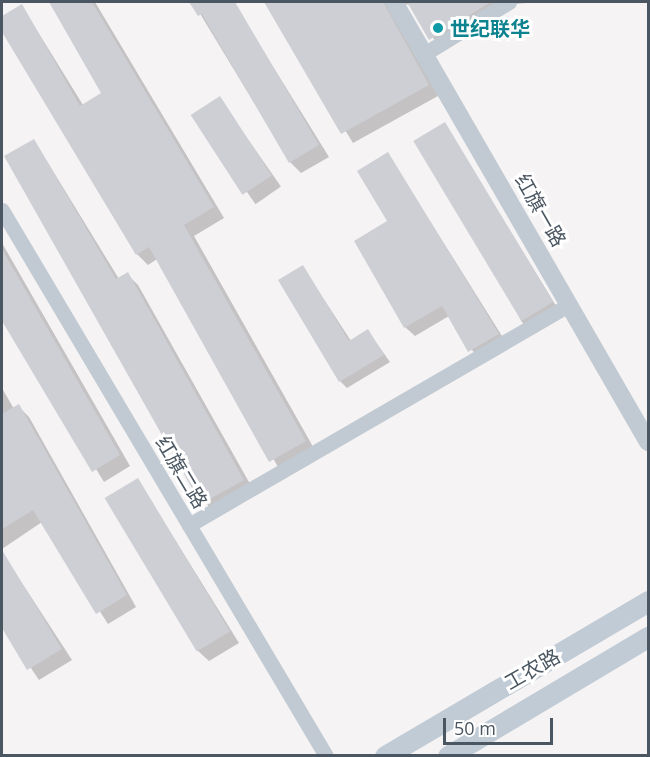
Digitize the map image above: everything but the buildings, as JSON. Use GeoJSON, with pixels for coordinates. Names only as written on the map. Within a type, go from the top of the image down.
{"type":"FeatureCollection","features":[{"type":"Feature","properties":{"kind":"main road","name":"工农路"},"geometry":{"type":"LineString","coordinates":[[385,756],[648,601]]}},
{"type":"Feature","properties":{"kind":"main road","name":"工农路"},"geometry":{"type":"LineString","coordinates":[[448,756],[648,638]]}},
{"type":"Feature","properties":{"kind":"street","name":"红旗一路"},"geometry":{"type":"LineString","coordinates":[[394,2],[648,442]]}},
{"type":"Feature","properties":{"kind":"street"},"geometry":{"type":"LineString","coordinates":[[424,54],[509,2]]}},
{"type":"Feature","properties":{"kind":"street","name":"红旗二路"},"geometry":{"type":"LineString","coordinates":[[2,210],[326,756]]}},
{"type":"Feature","properties":{"kind":"street"},"geometry":{"type":"LineString","coordinates":[[189,525],[570,304]]}},
{"type":"Feature","properties":{"kind":"place","name":"世纪联华"},"geometry":{"type":"Point","coordinates":[438,28]}}]}
